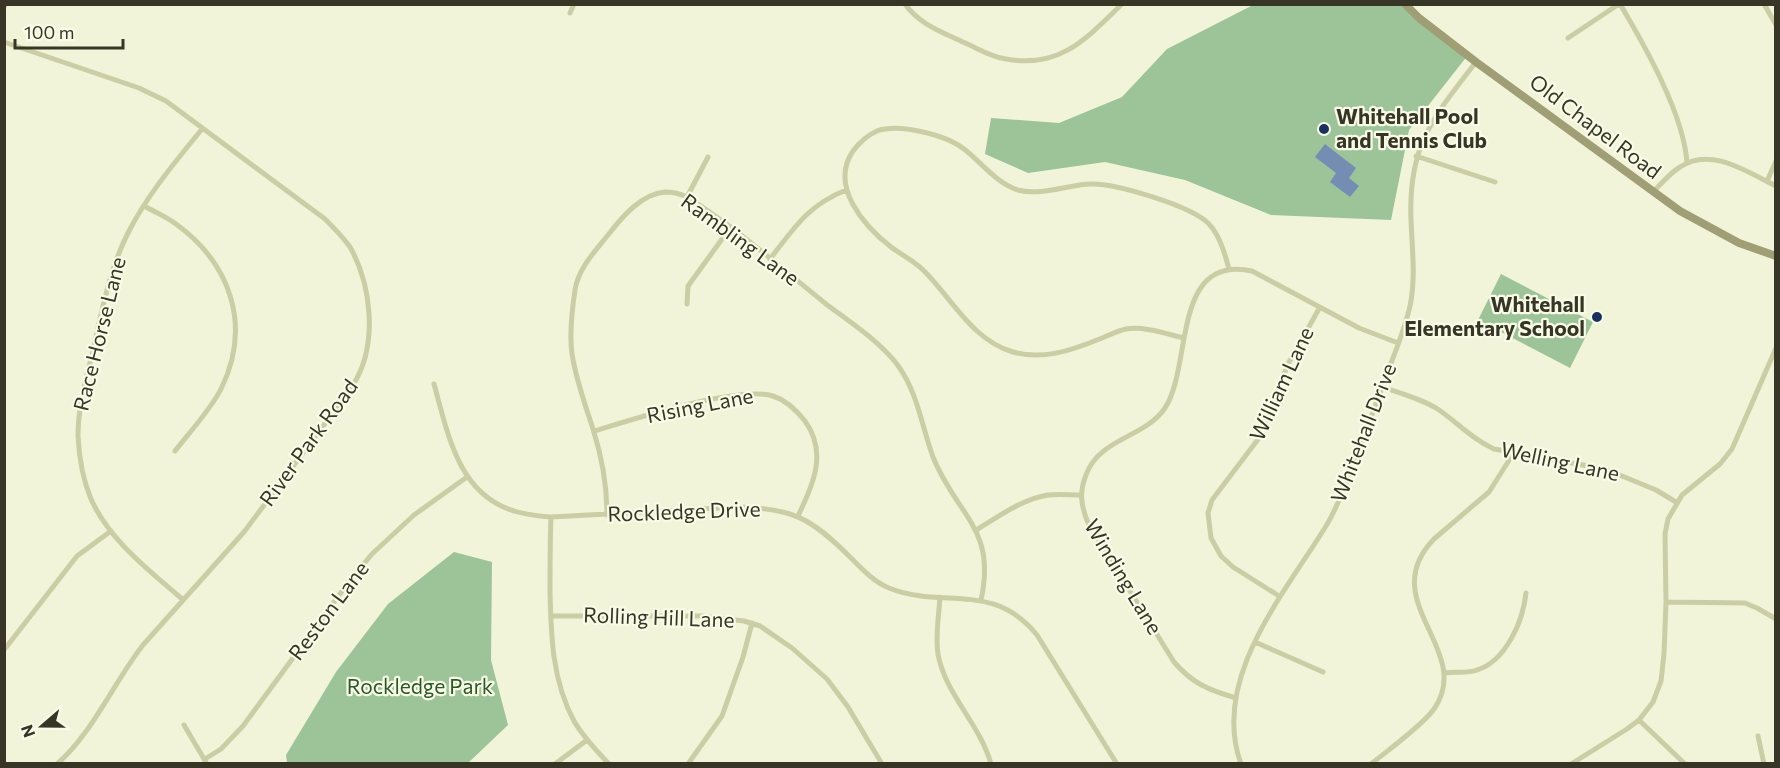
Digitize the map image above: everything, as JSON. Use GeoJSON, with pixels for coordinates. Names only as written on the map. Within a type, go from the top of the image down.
{"type":"FeatureCollection","features":[{"type":"Feature","properties":{"kind":"street"},"geometry":{"type":"LineString","coordinates":[[570,13],[574,4]]}},
{"type":"Feature","properties":{"kind":"street"},"geometry":{"type":"LineString","coordinates":[[905,4],[923,22],[993,55],[1016,60],[1050,58],[1067,52],[1084,40],[1122,4]]}},
{"type":"Feature","properties":{"kind":"street","name":"Old Chapel Road"},"geometry":{"type":"LineString","coordinates":[[1405,4],[1419,18],[1476,62],[1680,212],[1722,235],[1760,252],[1776,256]]}},
{"type":"Feature","properties":{"kind":"street"},"geometry":{"type":"LineString","coordinates":[[1568,38],[1619,4],[1676,115],[1683,137],[1687,163]]}},
{"type":"Feature","properties":{"kind":"street"},"geometry":{"type":"LineString","coordinates":[[1764,4],[1776,25]]}},
{"type":"Feature","properties":{"kind":"street","name":"River Park Road"},"geometry":{"type":"LineString","coordinates":[[4,42],[139,88],[166,101],[336,229],[349,246],[367,296],[369,332],[364,358],[357,377],[344,398],[244,532],[182,599],[128,664],[74,746],[57,764]]}},
{"type":"Feature","properties":{"kind":"street","name":"Whitehall Drive"},"geometry":{"type":"LineString","coordinates":[[1241,764],[1233,732],[1236,698],[1255,642],[1279,596],[1336,507],[1398,343],[1412,296],[1411,187],[1416,156],[1432,122],[1476,62]]}},
{"type":"Feature","properties":{"kind":"street"},"geometry":{"type":"LineString","coordinates":[[1185,338],[1129,328],[1078,347],[1046,355],[1026,355],[1004,349],[986,339],[976,330],[926,272],[884,241],[857,212],[846,190],[847,164],[851,153],[864,140],[878,131],[889,128],[942,138],[959,146],[999,179],[1019,190],[1034,191],[1102,184],[1125,189],[1194,213],[1212,226],[1229,269],[1240,268],[1252,271],[1359,328],[1398,343]]}},
{"type":"Feature","properties":{"kind":"street","name":"Race Horse Lane"},"geometry":{"type":"LineString","coordinates":[[182,599],[111,531],[91,499],[83,471],[78,436],[80,407],[99,321],[117,258],[128,232],[144,206],[166,173],[202,129]]}},
{"type":"Feature","properties":{"kind":"street"},"geometry":{"type":"LineString","coordinates":[[1416,156],[1495,182]]}},
{"type":"Feature","properties":{"kind":"street"},"geometry":{"type":"LineString","coordinates":[[687,197],[708,157]]}},
{"type":"Feature","properties":{"kind":"street"},"geometry":{"type":"LineString","coordinates":[[1653,192],[1677,168],[1698,158],[1712,159],[1776,186]]}},
{"type":"Feature","properties":{"kind":"street"},"geometry":{"type":"LineString","coordinates":[[1767,182],[1776,161]]}},
{"type":"Feature","properties":{"kind":"street"},"geometry":{"type":"LineString","coordinates":[[770,259],[806,214],[816,205],[846,190]]}},
{"type":"Feature","properties":{"kind":"street","name":"Rambling Lane"},"geometry":{"type":"LineString","coordinates":[[607,515],[604,473],[594,431],[582,396],[572,348],[573,313],[578,278],[614,227],[643,200],[667,192],[687,197],[730,228],[877,344],[897,364],[914,396],[934,459],[976,530],[986,566],[981,600]]}},
{"type":"Feature","properties":{"kind":"street"},"geometry":{"type":"LineString","coordinates":[[144,206],[175,223],[200,244],[216,264],[226,282],[235,318],[233,355],[220,391],[176,452]]}},
{"type":"Feature","properties":{"kind":"street"},"geometry":{"type":"LineString","coordinates":[[687,304],[688,286],[730,228]]}},
{"type":"Feature","properties":{"kind":"street","name":"Winding Lane"},"geometry":{"type":"LineString","coordinates":[[1229,269],[1206,281],[1190,306],[1174,385],[1164,409],[1142,428],[1101,452],[1087,471],[1081,495],[1083,511],[1093,533],[1174,662],[1203,687],[1236,698]]}},
{"type":"Feature","properties":{"kind":"street","name":"William Lane"},"geometry":{"type":"LineString","coordinates":[[1279,596],[1233,567],[1221,556],[1211,538],[1208,513],[1212,500],[1259,438],[1288,364],[1320,307]]}},
{"type":"Feature","properties":{"kind":"street"},"geometry":{"type":"LineString","coordinates":[[1571,764],[1617,737],[1639,720],[1653,702],[1661,681],[1666,602],[1666,526],[1676,502],[1720,464],[1732,449],[1776,348]]}},
{"type":"Feature","properties":{"kind":"street","name":"Rockledge Drive"},"geometry":{"type":"LineString","coordinates":[[434,384],[454,454],[467,477],[488,497],[504,507],[525,514],[551,517],[764,507],[798,516],[818,527],[870,576],[887,588],[908,594],[981,600],[1014,614],[1030,627],[1046,648],[1117,764]]}},
{"type":"Feature","properties":{"kind":"street","name":"Welling Lane"},"geometry":{"type":"LineString","coordinates":[[1382,387],[1424,401],[1487,446],[1514,454],[1605,469],[1656,490],[1676,502]]}},
{"type":"Feature","properties":{"kind":"street","name":"Rising Lane"},"geometry":{"type":"LineString","coordinates":[[594,431],[639,417],[718,399],[756,393],[774,396],[797,412],[812,432],[816,446],[818,467],[816,476],[798,516]]}},
{"type":"Feature","properties":{"kind":"street"},"geometry":{"type":"LineString","coordinates":[[1371,764],[1433,711],[1442,689],[1444,673],[1440,657],[1414,592],[1415,567],[1425,548],[1489,492],[1514,454]]}},
{"type":"Feature","properties":{"kind":"street","name":"Reston Lane"},"geometry":{"type":"LineString","coordinates":[[206,761],[243,726],[372,554],[414,515],[467,477]]}},
{"type":"Feature","properties":{"kind":"street"},"geometry":{"type":"LineString","coordinates":[[976,530],[1036,498],[1047,495],[1081,495]]}},
{"type":"Feature","properties":{"kind":"street"},"geometry":{"type":"LineString","coordinates":[[551,517],[553,662],[559,686],[574,721],[587,740],[609,764]]}},
{"type":"Feature","properties":{"kind":"street"},"geometry":{"type":"LineString","coordinates":[[4,650],[77,556],[111,531]]}},
{"type":"Feature","properties":{"kind":"street"},"geometry":{"type":"LineString","coordinates":[[1444,673],[1480,670],[1496,659],[1522,615],[1526,594]]}},
{"type":"Feature","properties":{"kind":"street"},"geometry":{"type":"LineString","coordinates":[[940,597],[937,645],[942,668],[947,681],[979,733],[991,764]]}},
{"type":"Feature","properties":{"kind":"street"},"geometry":{"type":"LineString","coordinates":[[1666,602],[1744,603],[1776,619]]}},
{"type":"Feature","properties":{"kind":"street","name":"Rolling Hill Lane"},"geometry":{"type":"LineString","coordinates":[[551,616],[702,616],[752,623],[767,630],[792,648],[827,679],[848,707],[882,764]]}},
{"type":"Feature","properties":{"kind":"street"},"geometry":{"type":"LineString","coordinates":[[688,764],[722,716],[744,657],[752,623]]}},
{"type":"Feature","properties":{"kind":"street"},"geometry":{"type":"LineString","coordinates":[[1255,642],[1323,672]]}},
{"type":"Feature","properties":{"kind":"street"},"geometry":{"type":"LineString","coordinates":[[1639,720],[1685,764]]}},
{"type":"Feature","properties":{"kind":"street"},"geometry":{"type":"LineString","coordinates":[[184,726],[206,761]]}},
{"type":"Feature","properties":{"kind":"street"},"geometry":{"type":"LineString","coordinates":[[1758,736],[1764,764]]}},
{"type":"Feature","properties":{"kind":"street"},"geometry":{"type":"LineString","coordinates":[[555,764],[587,740]]}},
{"type":"Feature","properties":{"kind":"green space","name":"Whitehall Pool and Tennis Club"},"geometry":{"type":"Polygon","coordinates":[[[1253,5],[1401,5],[1468,55],[1409,130],[1391,220],[1271,215],[1185,180],[1105,162],[1028,173],[985,154],[991,118],[1059,123],[1122,97],[1167,49],[1253,5]]]}},
{"type":"Feature","properties":{"kind":"green space"},"geometry":{"type":"Polygon","coordinates":[[[1501,274],[1593,322],[1570,368],[1478,320],[1501,274]]]}},
{"type":"Feature","properties":{"kind":"green space","name":"Rockledge Park"},"geometry":{"type":"Polygon","coordinates":[[[454,552],[492,562],[491,660],[508,725],[468,763],[287,763],[286,755],[336,672],[388,604],[454,552]]]}},
{"type":"Feature","properties":{"kind":"water"},"geometry":{"type":"Polygon","coordinates":[[[1325,144],[1356,168],[1349,178],[1359,186],[1350,197],[1330,182],[1336,173],[1315,157],[1325,144]]]}},
{"type":"Feature","properties":{"kind":"place","name":"Whitehall Pool and Tennis Club"},"geometry":{"type":"Point","coordinates":[1324,129]}},
{"type":"Feature","properties":{"kind":"place","name":"Whitehall Elementary School"},"geometry":{"type":"Point","coordinates":[1597,317]}}]}
